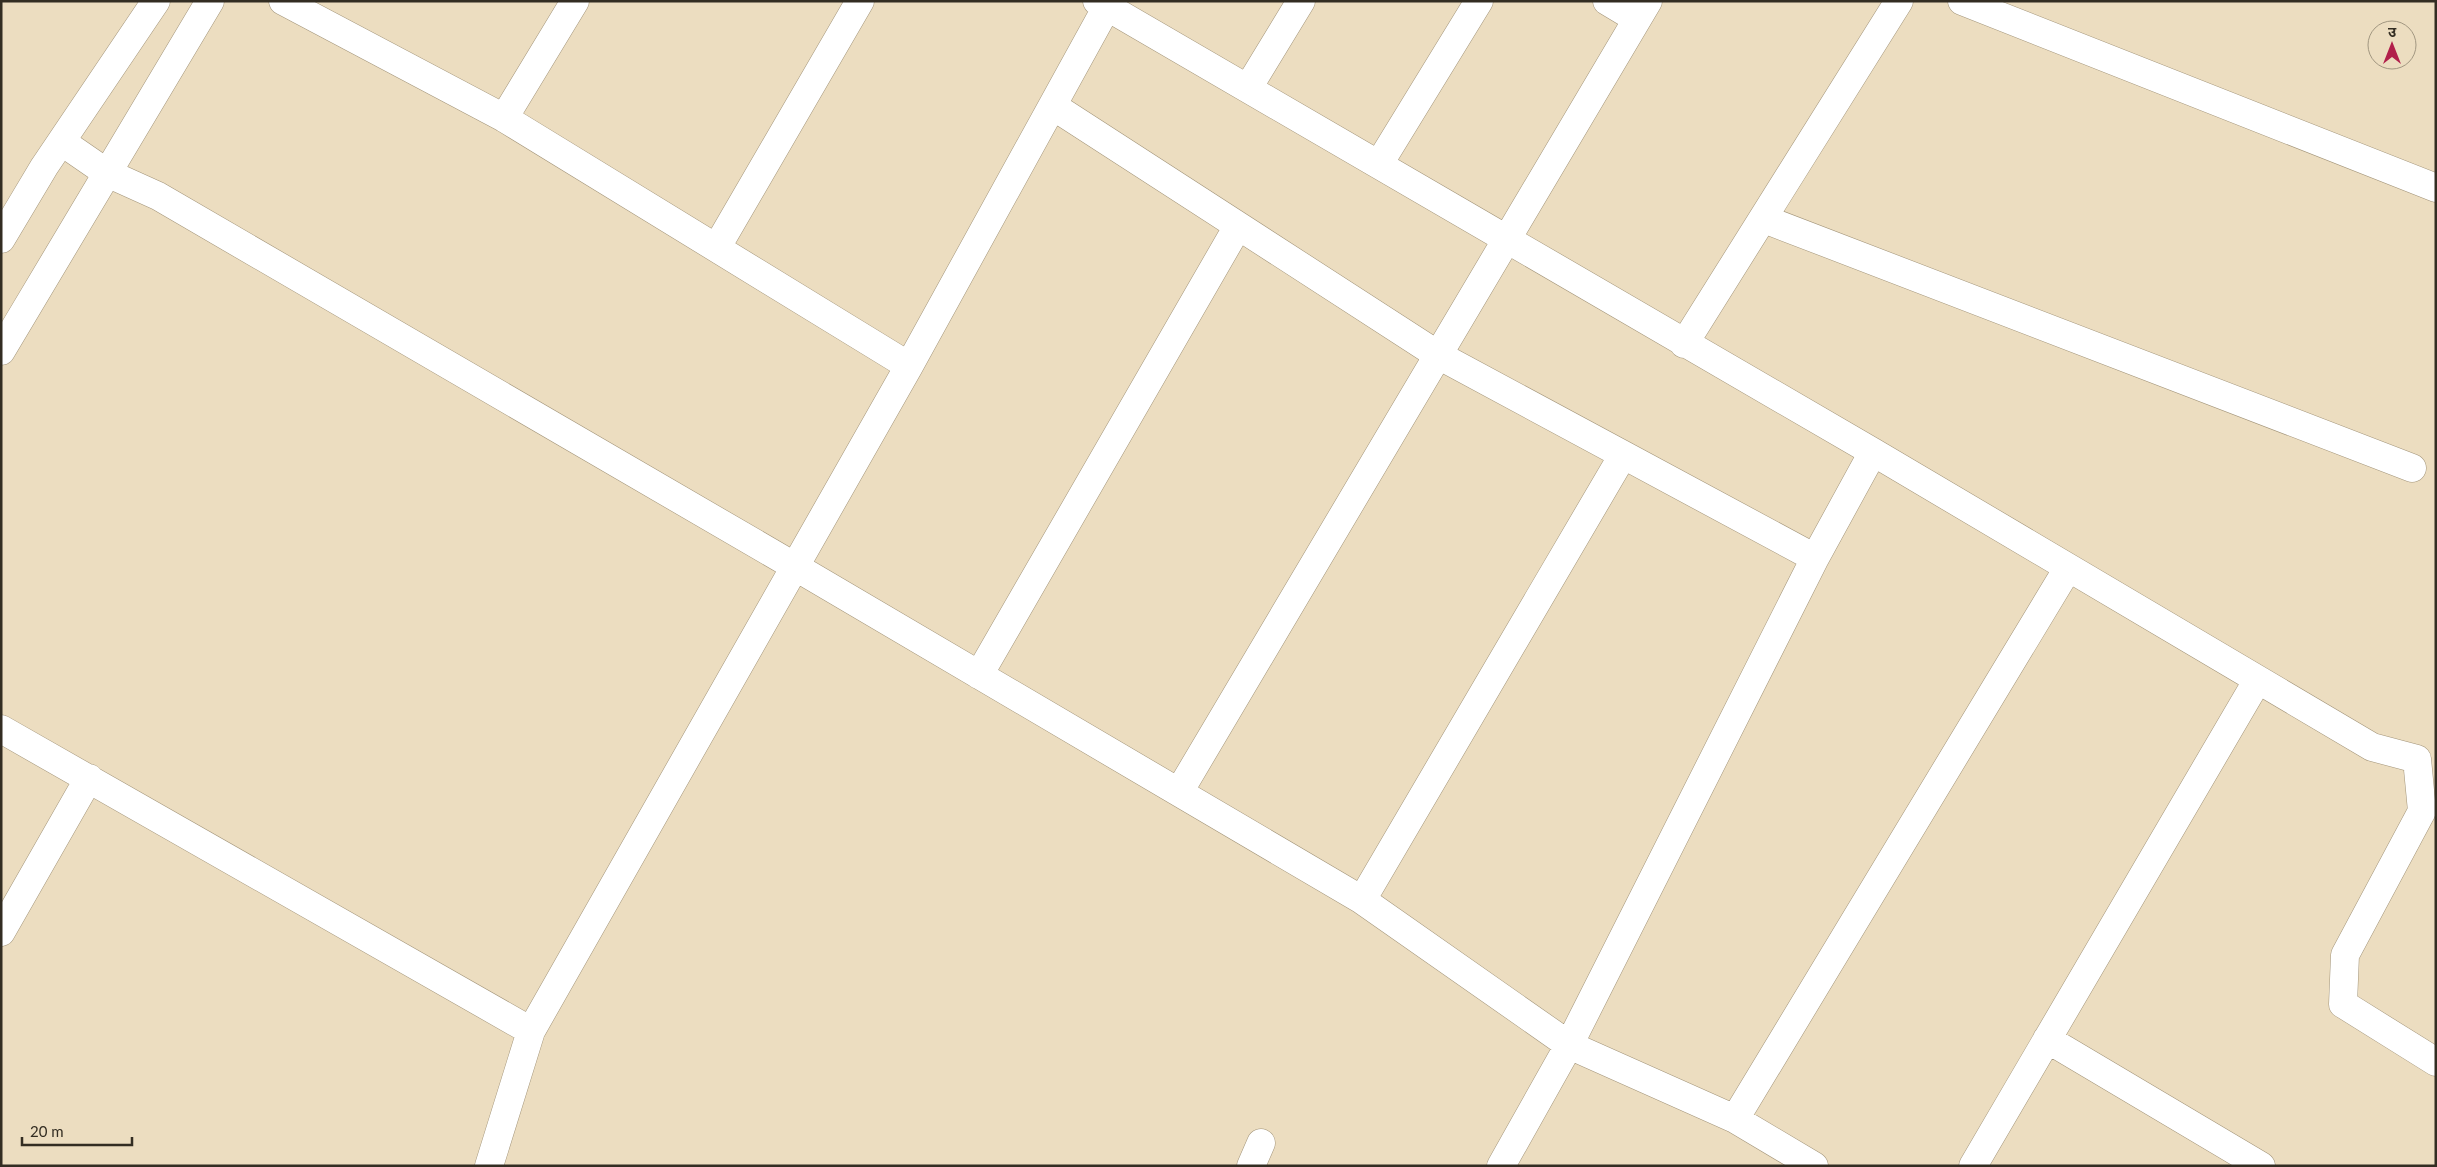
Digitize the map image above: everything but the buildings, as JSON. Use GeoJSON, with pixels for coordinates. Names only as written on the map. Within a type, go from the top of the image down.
{"type":"FeatureCollection","features":[{"type":"Feature","properties":{"kind":"street"},"geometry":{"type":"LineString","coordinates":[[1,239],[62,142],[156,1]]}},
{"type":"Feature","properties":{"kind":"street"},"geometry":{"type":"LineString","coordinates":[[1,351],[210,1]]}},
{"type":"Feature","properties":{"kind":"street"},"geometry":{"type":"LineString","coordinates":[[283,1],[504,118],[908,366]]}},
{"type":"Feature","properties":{"kind":"street"},"geometry":{"type":"LineString","coordinates":[[504,118],[575,1]]}},
{"type":"Feature","properties":{"kind":"street"},"geometry":{"type":"LineString","coordinates":[[717,247],[860,1]]}},
{"type":"Feature","properties":{"kind":"street"},"geometry":{"type":"LineString","coordinates":[[1248,88],[1301,1]]}},
{"type":"Feature","properties":{"kind":"street"},"geometry":{"type":"LineString","coordinates":[[1379,164],[1479,1]]}},
{"type":"Feature","properties":{"kind":"street"},"geometry":{"type":"LineString","coordinates":[[1179,792],[1642,10],[1607,1]]}},
{"type":"Feature","properties":{"kind":"street"},"geometry":{"type":"LineString","coordinates":[[1684,344],[1899,1]]}},
{"type":"Feature","properties":{"kind":"street"},"geometry":{"type":"LineString","coordinates":[[1962,1],[2436,188]]}},
{"type":"Feature","properties":{"kind":"street"},"geometry":{"type":"LineString","coordinates":[[489,1166],[531,1031],[908,366],[1053,106],[1105,3],[1684,344],[1873,452],[2257,681],[2372,746],[2417,759],[2422,811]]}},
{"type":"Feature","properties":{"kind":"street"},"geometry":{"type":"LineString","coordinates":[[1053,106],[1438,356],[1815,558]]}},
{"type":"Feature","properties":{"kind":"street"},"geometry":{"type":"LineString","coordinates":[[62,142],[107,173],[158,196],[794,566],[1362,900],[1569,1045],[1735,1119],[1814,1166]]}},
{"type":"Feature","properties":{"kind":"street"},"geometry":{"type":"LineString","coordinates":[[1764,219],[2412,468]]}},
{"type":"Feature","properties":{"kind":"street"},"geometry":{"type":"LineString","coordinates":[[979,675],[1238,226]]}},
{"type":"Feature","properties":{"kind":"street"},"geometry":{"type":"LineString","coordinates":[[1501,1166],[1569,1045],[1815,558],[1873,452]]}},
{"type":"Feature","properties":{"kind":"street"},"geometry":{"type":"LineString","coordinates":[[1362,900],[1623,455]]}},
{"type":"Feature","properties":{"kind":"street"},"geometry":{"type":"LineString","coordinates":[[1735,1119],[2068,568]]}},
{"type":"Feature","properties":{"kind":"street"},"geometry":{"type":"LineString","coordinates":[[1973,1166],[2257,681]]}},
{"type":"Feature","properties":{"kind":"street"},"geometry":{"type":"LineString","coordinates":[[1,729],[531,1031]]}},
{"type":"Feature","properties":{"kind":"street"},"geometry":{"type":"LineString","coordinates":[[1,932],[89,778]]}},
{"type":"Feature","properties":{"kind":"street"},"geometry":{"type":"LineString","coordinates":[[2436,783],[2345,955],[2343,1004],[2436,1062]]}},
{"type":"Feature","properties":{"kind":"street"},"geometry":{"type":"LineString","coordinates":[[2048,1039],[2261,1166]]}}]}
